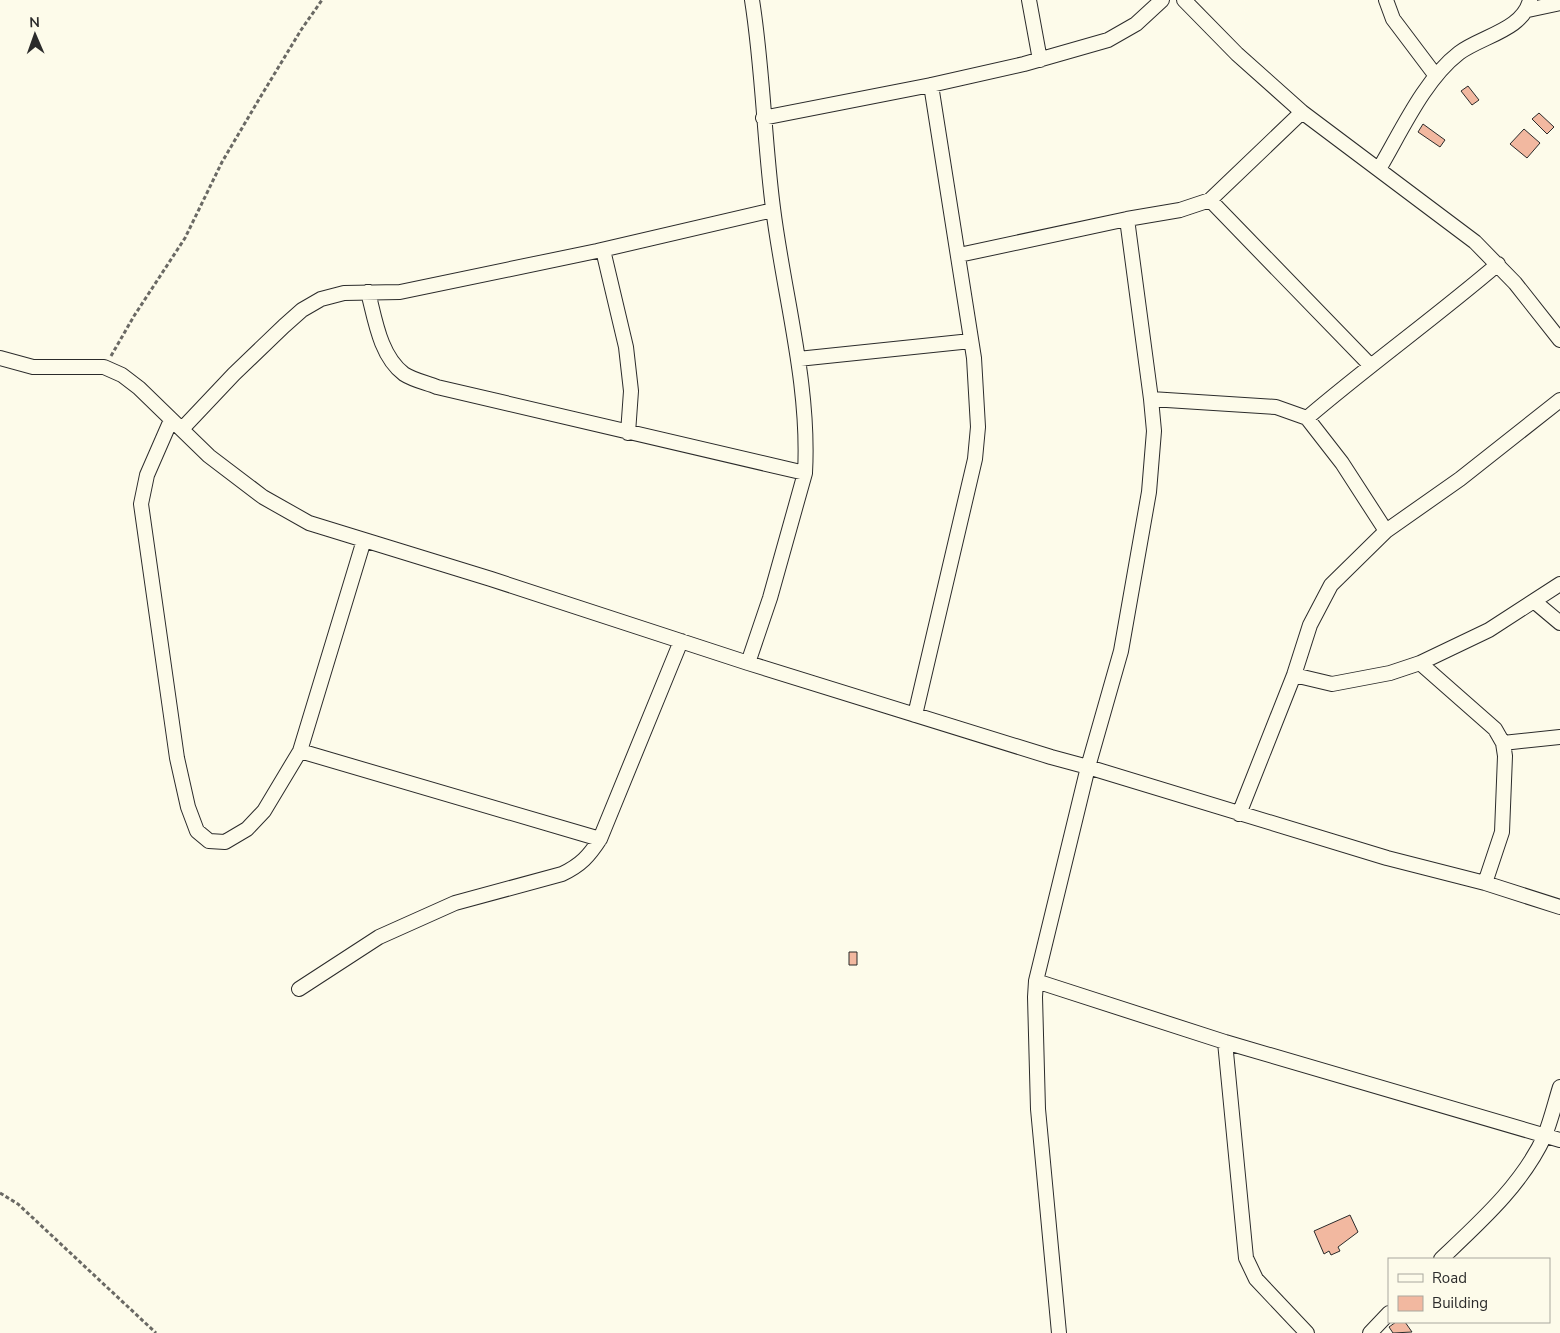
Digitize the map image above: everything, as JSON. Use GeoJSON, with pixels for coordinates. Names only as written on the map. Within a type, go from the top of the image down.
{"type":"FeatureCollection","features":[{"type":"Feature","properties":{"kind":"street"},"geometry":{"type":"LineString","coordinates":[[748,663],[770,598],[805,473],[805,437],[798,359],[773,210],[752,0]]}},
{"type":"Feature","properties":{"kind":"street"},"geometry":{"type":"LineString","coordinates":[[1029,0],[1040,60]]}},
{"type":"Feature","properties":{"kind":"street"},"geometry":{"type":"LineString","coordinates":[[763,118],[931,85],[1040,60],[1108,40],[1136,24],[1162,0]]}},
{"type":"Feature","properties":{"kind":"street"},"geometry":{"type":"LineString","coordinates":[[1184,0],[1237,54],[1302,112],[1475,242],[1498,264],[1560,340]]}},
{"type":"Feature","properties":{"kind":"street"},"geometry":{"type":"LineString","coordinates":[[1386,0],[1393,19],[1436,76]]}},
{"type":"Feature","properties":{"kind":"street"},"geometry":{"type":"LineString","coordinates":[[1378,169],[1436,76],[1446,64],[1466,48],[1519,20],[1529,5],[1560,3]]}},
{"type":"Feature","properties":{"kind":"street"},"geometry":{"type":"LineString","coordinates":[[915,715],[975,459],[978,427],[971,341],[959,254],[931,85]]}},
{"type":"Feature","properties":{"kind":"street"},"geometry":{"type":"LineString","coordinates":[[959,254],[1127,219],[1180,210],[1210,200],[1302,112]]}},
{"type":"Feature","properties":{"kind":"street"},"geometry":{"type":"LineString","coordinates":[[1210,200],[1370,365]]}},
{"type":"Feature","properties":{"kind":"street"},"geometry":{"type":"LineString","coordinates":[[364,540],[300,751],[264,811],[247,829],[225,842],[209,842],[197,831],[188,807],[176,758],[141,504],[147,475],[176,425],[302,310],[322,299],[344,293],[400,292],[603,250],[773,210]]}},
{"type":"Feature","properties":{"kind":"street"},"geometry":{"type":"LineString","coordinates":[[1059,1333],[1038,1109],[1034,997],[1036,981],[1088,767],[1121,651],[1149,492],[1154,431],[1152,399],[1127,219]]}},
{"type":"Feature","properties":{"kind":"street"},"geometry":{"type":"LineString","coordinates":[[603,250],[626,347],[632,391],[628,433]]}},
{"type":"Feature","properties":{"kind":"street"},"geometry":{"type":"LineString","coordinates":[[1307,418],[1370,365],[1454,302],[1498,264]]}},
{"type":"Feature","properties":{"kind":"street"},"geometry":{"type":"LineString","coordinates":[[368,292],[383,344],[392,362],[405,375],[437,387],[805,473]]}},
{"type":"Feature","properties":{"kind":"street"},"geometry":{"type":"LineString","coordinates":[[798,359],[971,341]]}},
{"type":"Feature","properties":{"kind":"street"},"geometry":{"type":"LineString","coordinates":[[0,358],[33,367],[104,367],[122,375],[139,388],[208,456],[263,497],[309,523],[1051,757],[1387,858],[1485,883],[1560,907]]}},
{"type":"Feature","properties":{"kind":"street"},"geometry":{"type":"LineString","coordinates":[[1152,399],[1276,407],[1307,418],[1342,462],[1386,531]]}},
{"type":"Feature","properties":{"kind":"street"},"geometry":{"type":"LineString","coordinates":[[1239,814],[1294,675],[1310,625],[1331,585],[1386,531],[1460,479],[1560,400]]}},
{"type":"Feature","properties":{"kind":"street"},"geometry":{"type":"LineString","coordinates":[[1294,675],[1332,684],[1390,673],[1420,663],[1490,630],[1560,584]]}},
{"type":"Feature","properties":{"kind":"street"},"geometry":{"type":"LineString","coordinates":[[1535,602],[1560,623]]}},
{"type":"Feature","properties":{"kind":"street"},"geometry":{"type":"LineString","coordinates":[[298,989],[379,937],[447,907],[562,874],[579,866],[590,855],[600,839],[681,641]]}},
{"type":"Feature","properties":{"kind":"street"},"geometry":{"type":"LineString","coordinates":[[1420,663],[1495,729],[1503,743],[1505,756],[1502,832],[1485,883]]}},
{"type":"Feature","properties":{"kind":"street"},"geometry":{"type":"LineString","coordinates":[[1503,743],[1560,737]]}},
{"type":"Feature","properties":{"kind":"street"},"geometry":{"type":"LineString","coordinates":[[300,751],[600,839]]}},
{"type":"Feature","properties":{"kind":"street"},"geometry":{"type":"LineString","coordinates":[[1036,981],[1225,1042],[1560,1140]]}},
{"type":"Feature","properties":{"kind":"street"},"geometry":{"type":"LineString","coordinates":[[1225,1042],[1246,1258],[1256,1279],[1307,1333]]}},
{"type":"Feature","properties":{"kind":"street"},"geometry":{"type":"LineString","coordinates":[[1442,1258],[1480,1222],[1523,1174],[1545,1135],[1560,1087]]}},
{"type":"Feature","properties":{"kind":"street"},"geometry":{"type":"LineString","coordinates":[[1370,1333],[1388,1314]]}},
{"type":"Feature","properties":{"kind":"path"},"geometry":{"type":"LineString","coordinates":[[104,367],[185,238],[222,162],[301,30],[322,0]]}},
{"type":"Feature","properties":{"kind":"path"},"geometry":{"type":"LineString","coordinates":[[0,1194],[18,1204],[156,1333]]}},
{"type":"Feature","properties":{"kind":"building"},"geometry":{"type":"Polygon","coordinates":[[[1468,86],[1479,100],[1472,105],[1461,91],[1468,86]]]}},
{"type":"Feature","properties":{"kind":"building"},"geometry":{"type":"Polygon","coordinates":[[[1539,113],[1554,127],[1547,134],[1532,119],[1539,113]]]}},
{"type":"Feature","properties":{"kind":"building"},"geometry":{"type":"Polygon","coordinates":[[[1423,124],[1445,140],[1440,147],[1418,132],[1423,124]]]}},
{"type":"Feature","properties":{"kind":"building"},"geometry":{"type":"Polygon","coordinates":[[[1524,129],[1540,143],[1527,158],[1510,144],[1524,129]]]}},
{"type":"Feature","properties":{"kind":"building"},"geometry":{"type":"Polygon","coordinates":[[[849,952],[857,952],[857,965],[849,965],[849,952]]]}},
{"type":"Feature","properties":{"kind":"building"},"geometry":{"type":"Polygon","coordinates":[[[1350,1215],[1358,1232],[1338,1247],[1340,1251],[1331,1255],[1329,1251],[1324,1254],[1314,1231],[1350,1215]]]}},
{"type":"Feature","properties":{"kind":"building"},"geometry":{"type":"Polygon","coordinates":[[[1395,1323],[1406,1323],[1412,1332],[1393,1333],[1389,1327],[1395,1323]]]}}]}
